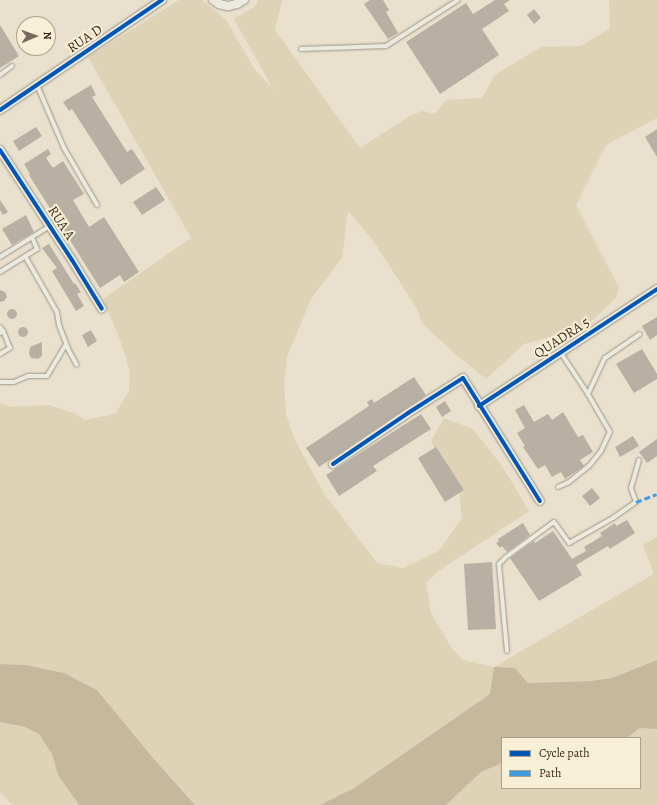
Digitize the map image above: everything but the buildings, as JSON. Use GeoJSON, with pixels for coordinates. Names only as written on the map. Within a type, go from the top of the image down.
{"type":"FeatureCollection","features":[{"type":"Feature","properties":{"kind":"street"},"geometry":{"type":"LineString","coordinates":[[213,0],[219,4],[228,6],[237,4],[244,0]]}},
{"type":"Feature","properties":{"kind":"street","name":"RUA D"},"geometry":{"type":"LineString","coordinates":[[0,110],[158,1]]}},
{"type":"Feature","properties":{"kind":"street","name":"RUA A"},"geometry":{"type":"LineString","coordinates":[[0,150],[102,309]]}},
{"type":"Feature","properties":{"kind":"street","name":"QUADRA 5"},"geometry":{"type":"LineString","coordinates":[[479,406],[656,290]]}},
{"type":"Feature","properties":{"kind":"street"},"geometry":{"type":"LineString","coordinates":[[333,464],[442,390],[463,378],[479,406],[540,501]]}},
{"type":"Feature","properties":{"kind":"lane"},"geometry":{"type":"LineString","coordinates":[[301,49],[386,46],[458,0]]}},
{"type":"Feature","properties":{"kind":"lane"},"geometry":{"type":"LineString","coordinates":[[0,75],[12,66]]}},
{"type":"Feature","properties":{"kind":"lane"},"geometry":{"type":"LineString","coordinates":[[36,85],[64,148],[97,204]]}},
{"type":"Feature","properties":{"kind":"lane"},"geometry":{"type":"LineString","coordinates":[[0,257],[50,226]]}},
{"type":"Feature","properties":{"kind":"lane"},"geometry":{"type":"LineString","coordinates":[[0,272],[38,248],[32,237]]}},
{"type":"Feature","properties":{"kind":"lane"},"geometry":{"type":"LineString","coordinates":[[25,256],[57,312],[59,325],[66,344],[77,364]]}},
{"type":"Feature","properties":{"kind":"lane"},"geometry":{"type":"LineString","coordinates":[[0,327],[1,332],[10,348],[0,354]]}},
{"type":"Feature","properties":{"kind":"lane"},"geometry":{"type":"LineString","coordinates":[[588,394],[605,358],[640,334]]}},
{"type":"Feature","properties":{"kind":"lane"},"geometry":{"type":"LineString","coordinates":[[0,382],[14,382],[28,376],[47,376],[66,344]]}},
{"type":"Feature","properties":{"kind":"lane"},"geometry":{"type":"LineString","coordinates":[[558,487],[569,482],[589,466],[601,451],[610,432],[561,352]]}},
{"type":"Feature","properties":{"kind":"lane"},"geometry":{"type":"LineString","coordinates":[[507,651],[499,564],[506,557],[554,522],[569,543],[607,522],[636,502],[630,488],[639,460]]}},
{"type":"Feature","properties":{"kind":"shaded area"},"geometry":{"type":"Polygon","coordinates":[[[179,0],[202,0],[226,20],[255,70],[273,89],[234,19],[256,6],[258,0],[282,0],[275,30],[360,148],[410,116],[422,111],[435,114],[446,100],[482,98],[495,75],[541,47],[581,46],[610,28],[609,0],[657,0],[657,118],[606,145],[576,205],[619,288],[616,298],[584,328],[524,344],[486,379],[454,353],[423,324],[416,307],[372,239],[348,211],[342,258],[311,299],[287,357],[284,384],[286,414],[295,440],[325,495],[377,563],[403,568],[439,551],[462,518],[459,491],[446,472],[431,441],[444,418],[473,429],[502,466],[529,511],[440,570],[426,582],[431,613],[451,647],[463,660],[494,667],[654,574],[643,545],[657,537],[657,660],[612,678],[591,681],[528,683],[515,668],[490,694],[354,788],[320,805],[195,805],[153,758],[97,690],[64,673],[26,665],[0,664],[0,403],[10,407],[49,405],[76,414],[85,420],[115,414],[129,391],[130,372],[121,342],[103,299],[191,238],[88,57],[179,0]]]}},
{"type":"Feature","properties":{"kind":"shaded area"},"geometry":{"type":"Polygon","coordinates":[[[657,660],[657,729],[640,728],[628,737],[501,737],[501,763],[481,772],[446,805],[320,805],[354,788],[490,694],[494,667],[515,668],[528,683],[591,681],[612,678],[657,660]]]}},
{"type":"Feature","properties":{"kind":"shaded area"},"geometry":{"type":"Polygon","coordinates":[[[0,664],[26,665],[64,673],[97,690],[153,758],[195,805],[79,805],[58,775],[52,754],[39,734],[25,727],[0,722],[0,664]]]}},
{"type":"Feature","properties":{"kind":"shaded area"},"geometry":{"type":"Polygon","coordinates":[[[0,722],[25,727],[39,734],[52,754],[58,775],[79,805],[12,805],[0,792],[0,722]]]}},
{"type":"Feature","properties":{"kind":"shaded area"},"geometry":{"type":"Polygon","coordinates":[[[640,728],[657,729],[657,805],[446,805],[481,772],[501,763],[501,789],[641,789],[641,737],[628,737],[640,728]]]}},
{"type":"Feature","properties":{"kind":"marked path"},"geometry":{"type":"LineString","coordinates":[[636,502],[657,494]]}},
{"type":"Feature","properties":{"kind":"cycle path"},"geometry":{"type":"LineString","coordinates":[[0,110],[162,0]]}},
{"type":"Feature","properties":{"kind":"cycle path"},"geometry":{"type":"LineString","coordinates":[[0,150],[72,260],[102,309]]}},
{"type":"Feature","properties":{"kind":"cycle path"},"geometry":{"type":"LineString","coordinates":[[479,406],[657,289]]}},
{"type":"Feature","properties":{"kind":"cycle path"},"geometry":{"type":"LineString","coordinates":[[333,464],[463,378],[540,501]]}}]}
